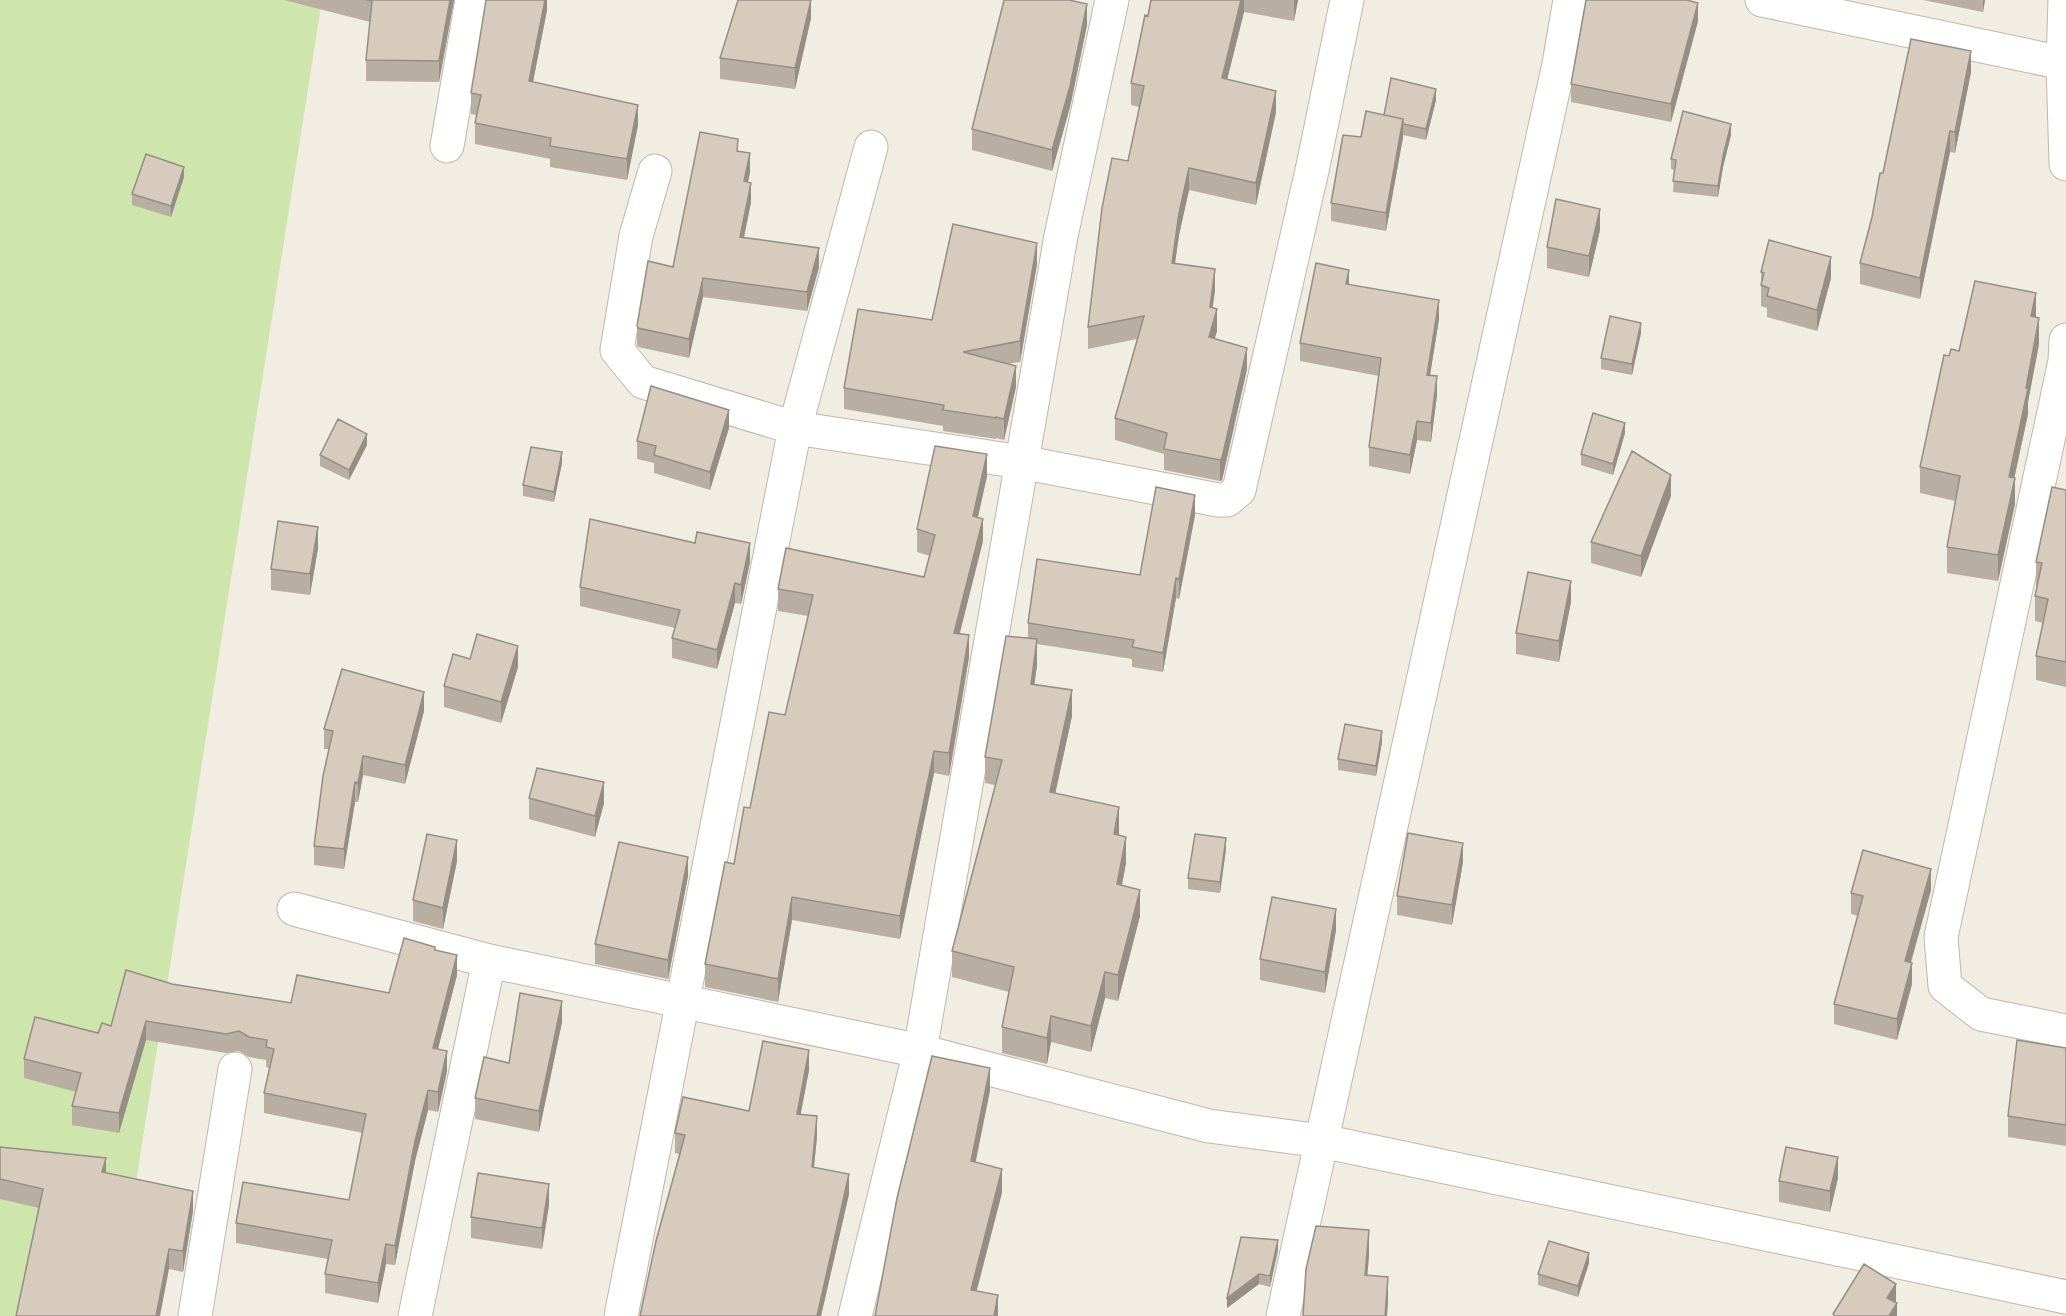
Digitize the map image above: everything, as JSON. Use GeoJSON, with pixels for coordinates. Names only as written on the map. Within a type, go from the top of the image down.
{"type":"FeatureCollection","features":[{"type":"Feature","properties":{"kind":"street"},"geometry":{"type":"LineString","coordinates":[[447,146],[472,0]]}},
{"type":"Feature","properties":{"kind":"street"},"geometry":{"type":"LineString","coordinates":[[855,1316],[920,1051],[1061,236],[1112,0]]}},
{"type":"Feature","properties":{"kind":"street"},"geometry":{"type":"LineString","coordinates":[[655,171],[636,236],[617,350],[643,382],[795,428],[1021,462],[1227,500],[1239,490],[1313,166],[1347,0]]}},
{"type":"Feature","properties":{"kind":"street"},"geometry":{"type":"LineString","coordinates":[[1283,1316],[1559,64],[1570,0]]}},
{"type":"Feature","properties":{"kind":"street"},"geometry":{"type":"LineString","coordinates":[[2065,0],[2063,63],[2066,164]]}},
{"type":"Feature","properties":{"kind":"street"},"geometry":{"type":"LineString","coordinates":[[1780,2],[2063,63]]}},
{"type":"Feature","properties":{"kind":"street"},"geometry":{"type":"LineString","coordinates":[[621,1316],[795,428],[871,147]]}},
{"type":"Feature","properties":{"kind":"street"},"geometry":{"type":"LineString","coordinates":[[2066,340],[2066,361],[1941,937],[1945,986],[1981,1014],[2066,1031]]}},
{"type":"Feature","properties":{"kind":"street"},"geometry":{"type":"LineString","coordinates":[[294,909],[489,961],[920,1051],[1209,1126],[1322,1141],[2066,1297]]}},
{"type":"Feature","properties":{"kind":"street"},"geometry":{"type":"LineString","coordinates":[[415,1316],[489,961]]}},
{"type":"Feature","properties":{"kind":"street"},"geometry":{"type":"LineString","coordinates":[[195,1316],[235,1069]]}},
{"type":"Feature","properties":{"kind":"green space"},"geometry":{"type":"Polygon","coordinates":[[[0,0],[322,0],[115,1316],[0,1316],[0,0]]]}},
{"type":"Feature","properties":{"kind":"building"},"geometry":{"type":"Polygon","coordinates":[[[366,0],[450,0],[439,61],[366,60],[372,1],[366,0]]]}},
{"type":"Feature","properties":{"kind":"building"},"geometry":{"type":"Polygon","coordinates":[[[486,0],[545,0],[529,81],[638,105],[627,159],[550,146],[551,138],[475,123],[481,95],[471,93],[486,0]]]}},
{"type":"Feature","properties":{"kind":"building"},"geometry":{"type":"Polygon","coordinates":[[[738,0],[811,0],[795,68],[720,58],[738,0]]]}},
{"type":"Feature","properties":{"kind":"building"},"geometry":{"type":"Polygon","coordinates":[[[1004,0],[1069,0],[1087,4],[1070,86],[1052,150],[972,129],[1004,0]]]}},
{"type":"Feature","properties":{"kind":"building"},"geometry":{"type":"Polygon","coordinates":[[[1151,0],[1241,0],[1222,78],[1276,91],[1256,183],[1189,168],[1179,213],[1172,263],[1215,269],[1210,307],[1217,309],[1209,337],[1247,348],[1220,460],[1164,449],[1167,433],[1115,418],[1144,316],[1088,327],[1102,208],[1112,158],[1128,161],[1144,86],[1131,83],[1145,15],[1148,16],[1151,0]]]}},
{"type":"Feature","properties":{"kind":"building"},"geometry":{"type":"Polygon","coordinates":[[[1586,0],[1687,0],[1698,3],[1671,104],[1571,84],[1586,0]]]}},
{"type":"Feature","properties":{"kind":"building"},"geometry":{"type":"Polygon","coordinates":[[[1911,39],[1971,51],[1955,132],[1950,131],[1920,278],[1860,263],[1880,173],[1883,173],[1911,39]]]}},
{"type":"Feature","properties":{"kind":"building"},"geometry":{"type":"Polygon","coordinates":[[[1391,78],[1436,89],[1426,129],[1403,124],[1403,119],[1384,115],[1391,78]]]}},
{"type":"Feature","properties":{"kind":"building"},"geometry":{"type":"Polygon","coordinates":[[[1366,111],[1403,119],[1386,213],[1331,203],[1343,135],[1361,137],[1366,111]]]}},
{"type":"Feature","properties":{"kind":"building"},"geometry":{"type":"Polygon","coordinates":[[[1683,111],[1731,124],[1718,186],[1673,181],[1676,160],[1671,159],[1683,111]]]}},
{"type":"Feature","properties":{"kind":"building"},"geometry":{"type":"Polygon","coordinates":[[[700,132],[738,139],[737,151],[750,153],[744,181],[751,183],[740,237],[819,248],[807,292],[703,278],[689,339],[637,326],[648,261],[673,267],[700,132]]]}},
{"type":"Feature","properties":{"kind":"building"},"geometry":{"type":"Polygon","coordinates":[[[146,154],[184,167],[171,206],[132,194],[146,154]]]}},
{"type":"Feature","properties":{"kind":"building"},"geometry":{"type":"Polygon","coordinates":[[[1556,199],[1600,209],[1589,256],[1547,247],[1556,199]]]}},
{"type":"Feature","properties":{"kind":"building"},"geometry":{"type":"Polygon","coordinates":[[[953,224],[1037,243],[1020,341],[963,352],[1016,366],[1004,419],[943,410],[944,405],[844,388],[858,309],[932,320],[953,224]]]}},
{"type":"Feature","properties":{"kind":"building"},"geometry":{"type":"Polygon","coordinates":[[[1769,240],[1831,257],[1817,310],[1767,296],[1769,288],[1761,285],[1764,273],[1761,272],[1769,240]]]}},
{"type":"Feature","properties":{"kind":"building"},"geometry":{"type":"Polygon","coordinates":[[[1316,263],[1349,270],[1346,284],[1439,300],[1427,375],[1437,376],[1431,423],[1417,421],[1410,455],[1369,447],[1381,358],[1300,343],[1316,263]]]}},
{"type":"Feature","properties":{"kind":"building"},"geometry":{"type":"Polygon","coordinates":[[[1975,281],[2036,293],[2031,316],[2039,318],[2026,388],[2028,388],[2009,477],[2015,478],[1998,555],[1947,547],[1960,476],[1920,467],[1944,355],[1949,356],[1951,349],[1959,351],[1975,281]]]}},
{"type":"Feature","properties":{"kind":"building"},"geometry":{"type":"Polygon","coordinates":[[[1610,316],[1641,323],[1632,364],[1601,358],[1610,316]]]}},
{"type":"Feature","properties":{"kind":"building"},"geometry":{"type":"Polygon","coordinates":[[[651,386],[729,410],[710,472],[654,455],[656,446],[637,441],[651,386]]]}},
{"type":"Feature","properties":{"kind":"building"},"geometry":{"type":"Polygon","coordinates":[[[1593,413],[1625,423],[1613,464],[1581,454],[1593,413]]]}},
{"type":"Feature","properties":{"kind":"building"},"geometry":{"type":"Polygon","coordinates":[[[338,419],[367,434],[349,470],[320,455],[338,419]]]}},
{"type":"Feature","properties":{"kind":"building"},"geometry":{"type":"Polygon","coordinates":[[[935,446],[987,454],[973,516],[983,519],[954,633],[969,635],[949,753],[934,751],[900,916],[792,897],[778,979],[705,964],[725,862],[734,864],[744,807],[750,808],[769,712],[785,715],[813,595],[778,589],[786,548],[924,577],[935,535],[917,529],[935,446]]]}},
{"type":"Feature","properties":{"kind":"building"},"geometry":{"type":"Polygon","coordinates":[[[531,447],[562,452],[554,492],[523,485],[531,447]]]}},
{"type":"Feature","properties":{"kind":"building"},"geometry":{"type":"Polygon","coordinates":[[[1632,451],[1671,475],[1641,556],[1591,542],[1632,451]]]}},
{"type":"Feature","properties":{"kind":"building"},"geometry":{"type":"Polygon","coordinates":[[[1156,487],[1195,495],[1179,579],[1176,578],[1163,653],[1132,647],[1134,640],[1028,623],[1037,559],[1140,575],[1156,487]]]}},
{"type":"Feature","properties":{"kind":"building"},"geometry":{"type":"Polygon","coordinates":[[[2052,487],[2066,490],[2066,662],[2036,656],[2048,599],[2035,596],[2042,563],[2036,562],[2052,487]]]}},
{"type":"Feature","properties":{"kind":"building"},"geometry":{"type":"Polygon","coordinates":[[[590,519],[695,543],[697,532],[750,543],[741,585],[735,583],[717,650],[672,638],[680,610],[580,587],[590,519]]]}},
{"type":"Feature","properties":{"kind":"building"},"geometry":{"type":"Polygon","coordinates":[[[278,521],[318,527],[310,574],[271,569],[278,521]]]}},
{"type":"Feature","properties":{"kind":"building"},"geometry":{"type":"Polygon","coordinates":[[[1528,572],[1571,581],[1559,641],[1516,633],[1528,572]]]}},
{"type":"Feature","properties":{"kind":"building"},"geometry":{"type":"Polygon","coordinates":[[[477,634],[518,646],[501,702],[444,686],[453,654],[470,659],[477,634]]]}},
{"type":"Feature","properties":{"kind":"building"},"geometry":{"type":"Polygon","coordinates":[[[1006,636],[1037,639],[1031,684],[1072,690],[1050,792],[1119,807],[1114,834],[1126,837],[1117,884],[1140,890],[1118,975],[1105,972],[1091,1026],[1051,1016],[1047,1038],[1002,1027],[1014,967],[952,951],[1002,760],[985,757],[1006,636]]]}},
{"type":"Feature","properties":{"kind":"building"},"geometry":{"type":"Polygon","coordinates":[[[342,669],[424,692],[405,765],[363,756],[358,783],[355,782],[344,849],[314,846],[323,776],[333,731],[324,729],[342,669]]]}},
{"type":"Feature","properties":{"kind":"building"},"geometry":{"type":"Polygon","coordinates":[[[1345,724],[1382,731],[1376,766],[1338,759],[1345,724]]]}},
{"type":"Feature","properties":{"kind":"building"},"geometry":{"type":"Polygon","coordinates":[[[537,768],[604,782],[595,816],[529,798],[537,768]]]}},
{"type":"Feature","properties":{"kind":"building"},"geometry":{"type":"Polygon","coordinates":[[[1408,833],[1463,843],[1452,905],[1397,896],[1408,833]]]}},
{"type":"Feature","properties":{"kind":"building"},"geometry":{"type":"Polygon","coordinates":[[[427,834],[457,840],[443,908],[413,900],[427,834]]]}},
{"type":"Feature","properties":{"kind":"building"},"geometry":{"type":"Polygon","coordinates":[[[1195,834],[1226,838],[1220,882],[1188,878],[1195,834]]]}},
{"type":"Feature","properties":{"kind":"building"},"geometry":{"type":"Polygon","coordinates":[[[619,842],[688,857],[668,960],[595,944],[619,842]]]}},
{"type":"Feature","properties":{"kind":"building"},"geometry":{"type":"Polygon","coordinates":[[[1863,850],[1931,869],[1905,961],[1912,963],[1897,1019],[1834,1004],[1863,896],[1851,893],[1863,850]]]}},
{"type":"Feature","properties":{"kind":"building"},"geometry":{"type":"Polygon","coordinates":[[[1272,897],[1336,909],[1325,972],[1260,959],[1272,897]]]}},
{"type":"Feature","properties":{"kind":"building"},"geometry":{"type":"Polygon","coordinates":[[[404,938],[435,947],[435,950],[457,955],[433,1048],[447,1051],[438,1092],[428,1090],[415,1141],[395,1246],[386,1244],[378,1283],[325,1274],[332,1240],[236,1223],[243,1182],[349,1200],[366,1114],[264,1093],[274,1049],[266,1047],[267,1040],[249,1037],[239,1031],[226,1034],[146,1021],[119,1113],[72,1106],[81,1073],[24,1059],[35,1017],[98,1033],[102,1023],[111,1026],[126,970],[172,984],[291,1003],[297,975],[389,993],[404,938]]]}},
{"type":"Feature","properties":{"kind":"building"},"geometry":{"type":"Polygon","coordinates":[[[520,993],[562,1001],[539,1111],[475,1098],[484,1057],[509,1063],[520,993]]]}},
{"type":"Feature","properties":{"kind":"building"},"geometry":{"type":"Polygon","coordinates":[[[2017,1040],[2066,1048],[2066,1125],[2008,1116],[2017,1040]]]}},
{"type":"Feature","properties":{"kind":"building"},"geometry":{"type":"Polygon","coordinates":[[[763,1041],[809,1050],[797,1114],[817,1116],[812,1167],[849,1174],[817,1316],[640,1316],[656,1241],[685,1135],[675,1133],[683,1097],[749,1111],[763,1041]]]}},
{"type":"Feature","properties":{"kind":"building"},"geometry":{"type":"Polygon","coordinates":[[[932,1056],[990,1068],[971,1161],[1002,1169],[971,1290],[998,1295],[994,1316],[875,1316],[897,1198],[932,1056]]]}},
{"type":"Feature","properties":{"kind":"building"},"geometry":{"type":"Polygon","coordinates":[[[0,1147],[106,1158],[102,1172],[193,1191],[183,1251],[169,1249],[156,1316],[16,1316],[43,1189],[0,1179],[0,1147]]]}},
{"type":"Feature","properties":{"kind":"building"},"geometry":{"type":"Polygon","coordinates":[[[1786,1147],[1838,1157],[1830,1191],[1779,1181],[1786,1147]]]}},
{"type":"Feature","properties":{"kind":"building"},"geometry":{"type":"Polygon","coordinates":[[[478,1173],[549,1184],[542,1228],[471,1217],[478,1173]]]}},
{"type":"Feature","properties":{"kind":"building"},"geometry":{"type":"Polygon","coordinates":[[[1316,1226],[1369,1230],[1365,1275],[1388,1277],[1385,1316],[1303,1316],[1306,1269],[1316,1226]]]}},
{"type":"Feature","properties":{"kind":"building"},"geometry":{"type":"Polygon","coordinates":[[[1241,1237],[1278,1240],[1270,1276],[1259,1274],[1227,1298],[1241,1237]]]}},
{"type":"Feature","properties":{"kind":"building"},"geometry":{"type":"Polygon","coordinates":[[[1549,1241],[1589,1253],[1578,1286],[1538,1274],[1549,1241]]]}},
{"type":"Feature","properties":{"kind":"building"},"geometry":{"type":"Polygon","coordinates":[[[1864,1264],[1896,1284],[1887,1298],[1897,1303],[1889,1316],[1835,1316],[1833,1314],[1864,1264]]]}}]}
